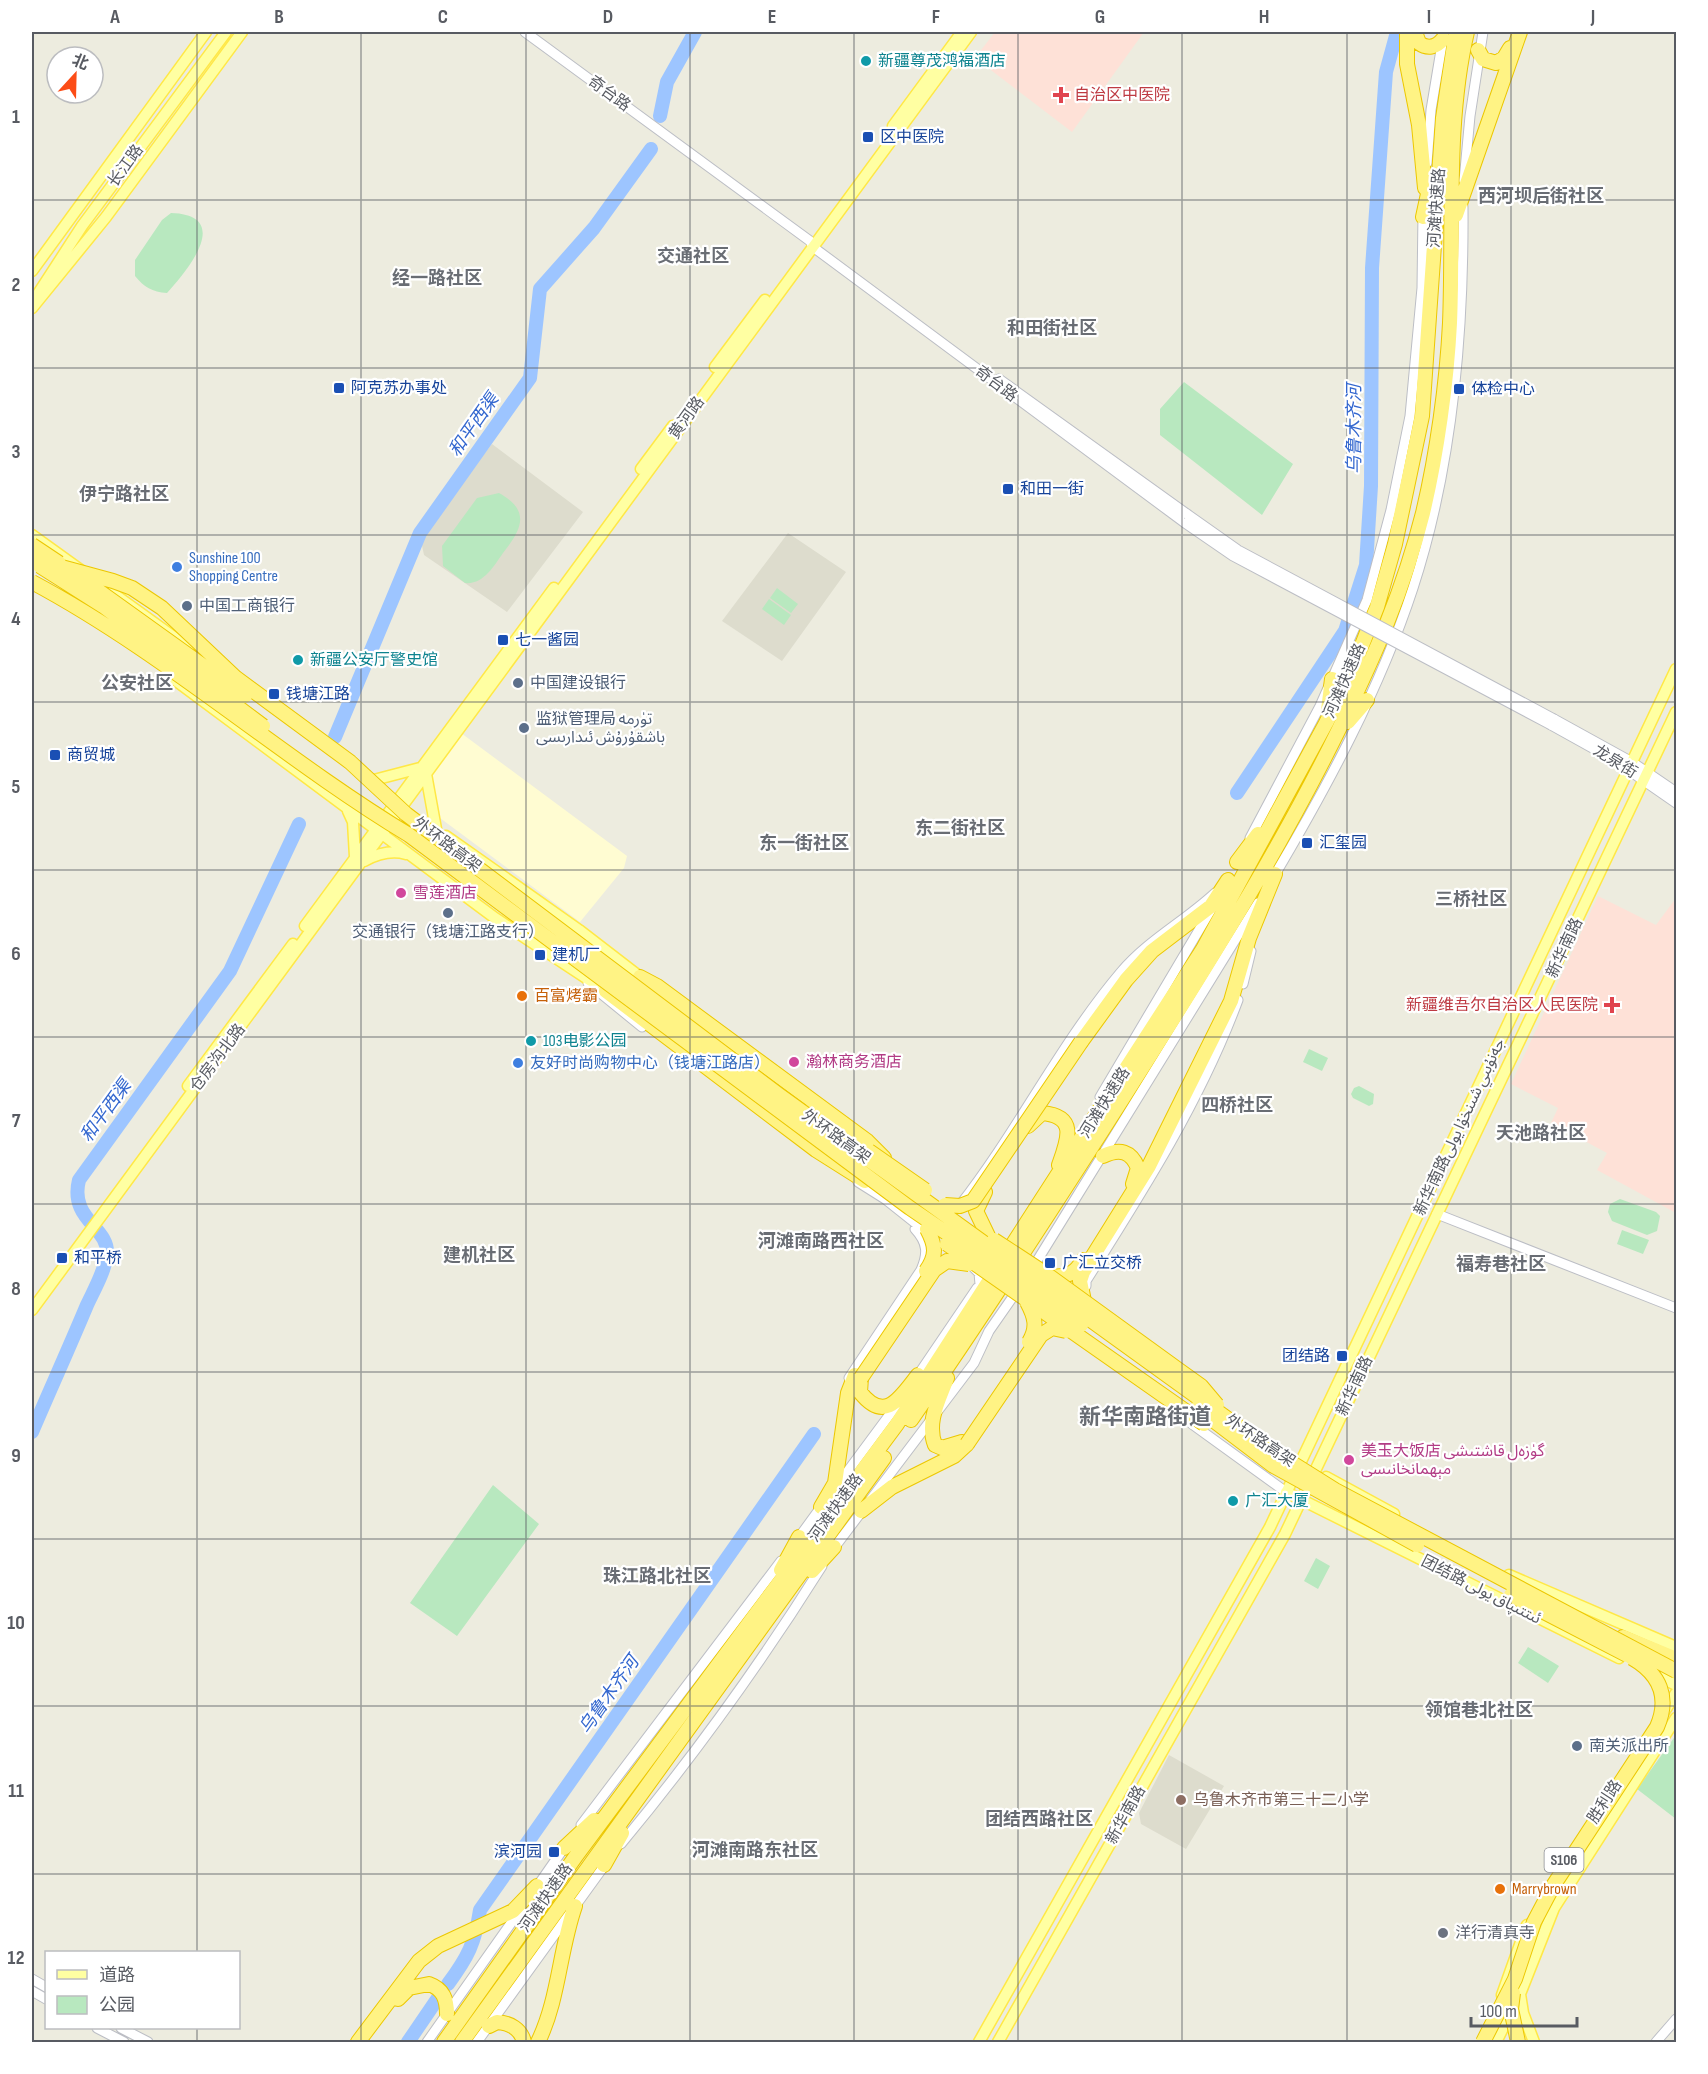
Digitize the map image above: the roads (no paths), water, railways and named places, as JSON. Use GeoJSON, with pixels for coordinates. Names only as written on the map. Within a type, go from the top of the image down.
{"type":"FeatureCollection","features":[{"type":"Feature","properties":{"kind":"highway"},"geometry":{"type":"LineString","coordinates":[[1407,32],[1407,64],[1419,125],[1425,188]]}},
{"type":"Feature","properties":{"kind":"highway"},"geometry":{"type":"LineString","coordinates":[[1415,32],[1419,43],[1427,47],[1436,46],[1443,35]]}},
{"type":"Feature","properties":{"kind":"highway","name":"河滩快速路"},"geometry":{"type":"LineString","coordinates":[[762,1618],[973,1310],[1203,949],[1326,723],[1348,678],[1377,607],[1395,544],[1422,416],[1443,129],[1450,55],[1456,32]]}},
{"type":"Feature","properties":{"kind":"highway","name":"河滩快速路"},"geometry":{"type":"LineString","coordinates":[[462,2043],[646,1775],[954,1359],[1213,957],[1289,827],[1334,740],[1394,612],[1424,509],[1439,420],[1450,325],[1453,123],[1460,60],[1467,32]]}},
{"type":"Feature","properties":{"kind":"highway"},"geometry":{"type":"LineString","coordinates":[[1479,50],[1487,61],[1501,61],[1507,54],[1515,32]]}},
{"type":"Feature","properties":{"kind":"highway"},"geometry":{"type":"LineString","coordinates":[[1451,231],[1520,32]]}},
{"type":"Feature","properties":{"kind":"highway"},"geometry":{"type":"LineString","coordinates":[[1423,217],[1443,129]]}},
{"type":"Feature","properties":{"kind":"highway"},"geometry":{"type":"LineString","coordinates":[[32,545],[403,806]]}},
{"type":"Feature","properties":{"kind":"highway"},"geometry":{"type":"LineString","coordinates":[[32,560],[103,606],[409,836]]}},
{"type":"Feature","properties":{"kind":"highway","name":"外环路高架"},"geometry":{"type":"LineString","coordinates":[[32,560],[113,581],[132,588],[152,601],[236,678],[350,762],[403,806],[779,1095],[1234,1424],[1335,1490],[1677,1671]]}},
{"type":"Feature","properties":{"kind":"highway","name":"外环路高架"},"geometry":{"type":"LineString","coordinates":[[32,582],[119,634],[353,802],[409,836],[910,1208],[1070,1317],[1255,1452],[1330,1499],[1677,1683]]}},
{"type":"Feature","properties":{"kind":"highway"},"geometry":{"type":"LineString","coordinates":[[1326,723],[1332,679]]}},
{"type":"Feature","properties":{"kind":"highway"},"geometry":{"type":"LineString","coordinates":[[1334,740],[1367,700]]}},
{"type":"Feature","properties":{"kind":"highway"},"geometry":{"type":"LineString","coordinates":[[1237,862],[1284,798]]}},
{"type":"Feature","properties":{"kind":"highway"},"geometry":{"type":"LineString","coordinates":[[1084,1301],[1080,1281],[1083,1272],[1149,1166],[1231,1001],[1256,918],[1276,872],[1289,827]]}},
{"type":"Feature","properties":{"kind":"highway"},"geometry":{"type":"LineString","coordinates":[[949,1209],[973,1201],[1126,980],[1146,958],[1211,906],[1226,883]]}},
{"type":"Feature","properties":{"kind":"highway"},"geometry":{"type":"LineString","coordinates":[[640,977],[867,1141],[894,1168]]}},
{"type":"Feature","properties":{"kind":"highway"},"geometry":{"type":"LineString","coordinates":[[606,992],[816,1150],[866,1180]]}},
{"type":"Feature","properties":{"kind":"highway"},"geometry":{"type":"LineString","coordinates":[[742,1083],[977,1266],[1216,1432],[1255,1452]]}},
{"type":"Feature","properties":{"kind":"highway"},"geometry":{"type":"LineString","coordinates":[[779,1095],[894,1168],[949,1209],[1084,1301],[1201,1386],[1234,1424]]}},
{"type":"Feature","properties":{"kind":"highway"},"geometry":{"type":"LineString","coordinates":[[988,1236],[976,1211],[978,1201],[1029,1125],[1042,1113],[1061,1119],[1067,1126],[1068,1135],[1059,1165]]}},
{"type":"Feature","properties":{"kind":"highway"},"geometry":{"type":"LineString","coordinates":[[1049,1276],[1068,1275],[1077,1271],[1129,1191],[1138,1168],[1133,1157],[1125,1152],[1110,1153]]}},
{"type":"Feature","properties":{"kind":"highway"},"geometry":{"type":"LineString","coordinates":[[821,1507],[834,1483],[848,1393],[934,1258],[935,1244],[927,1229]]}},
{"type":"Feature","properties":{"kind":"highway"},"geometry":{"type":"LineString","coordinates":[[918,1376],[895,1404],[881,1408],[868,1403],[860,1392],[858,1377],[941,1263],[955,1260],[977,1266]]}},
{"type":"Feature","properties":{"kind":"highway"},"geometry":{"type":"LineString","coordinates":[[954,1359],[932,1417],[930,1434],[935,1445],[949,1448],[964,1443],[1035,1331],[1036,1322],[1026,1300]]}},
{"type":"Feature","properties":{"kind":"highway"},"geometry":{"type":"LineString","coordinates":[[861,1511],[892,1487],[954,1456],[1041,1335],[1052,1328],[1074,1333]]}},
{"type":"Feature","properties":{"kind":"highway"},"geometry":{"type":"LineString","coordinates":[[762,1618],[799,1537]]}},
{"type":"Feature","properties":{"kind":"highway"},"geometry":{"type":"LineString","coordinates":[[762,1618],[834,1547]]}},
{"type":"Feature","properties":{"kind":"highway"},"geometry":{"type":"LineString","coordinates":[[1578,1620],[1677,1659]]}},
{"type":"Feature","properties":{"kind":"highway"},"geometry":{"type":"LineString","coordinates":[[1481,2043],[1515,1979],[1534,1922],[1553,1886],[1652,1736],[1663,1714],[1664,1700],[1661,1687],[1654,1674],[1632,1658]]}},
{"type":"Feature","properties":{"kind":"highway"},"geometry":{"type":"LineString","coordinates":[[564,1848],[646,1775]]}},
{"type":"Feature","properties":{"kind":"highway"},"geometry":{"type":"LineString","coordinates":[[604,1865],[646,1775]]}},
{"type":"Feature","properties":{"kind":"highway","name":"河滩快速路"},"geometry":{"type":"LineString","coordinates":[[444,2043],[576,1856],[646,1775]]}},
{"type":"Feature","properties":{"kind":"highway"},"geometry":{"type":"LineString","coordinates":[[358,2043],[419,1961],[438,1946],[513,1911],[537,1886]]}},
{"type":"Feature","properties":{"kind":"highway"},"geometry":{"type":"LineString","coordinates":[[538,2043],[555,2001],[574,1906]]}},
{"type":"Feature","properties":{"kind":"highway"},"geometry":{"type":"LineString","coordinates":[[1515,1979],[1511,2009],[1518,2043]]}},
{"type":"Feature","properties":{"kind":"highway"},"geometry":{"type":"LineString","coordinates":[[368,2043],[401,1995],[415,1985],[429,1984],[440,1988],[446,2000],[447,2014]]}},
{"type":"Feature","properties":{"kind":"highway"},"geometry":{"type":"LineString","coordinates":[[489,2026],[497,2022],[515,2028],[521,2032],[524,2043]]}},
{"type":"Feature","properties":{"kind":"main road","name":"长江路"},"geometry":{"type":"LineString","coordinates":[[32,271],[206,32]]}},
{"type":"Feature","properties":{"kind":"main road","name":"长江路"},"geometry":{"type":"LineString","coordinates":[[32,306],[82,226],[226,32]]}},
{"type":"Feature","properties":{"kind":"main road"},"geometry":{"type":"LineString","coordinates":[[32,306],[106,217],[242,32]]}},
{"type":"Feature","properties":{"kind":"main road","name":"黄河路"},"geometry":{"type":"LineString","coordinates":[[813,243],[962,32]]}},
{"type":"Feature","properties":{"kind":"main road","name":"黄河路"},"geometry":{"type":"LineString","coordinates":[[403,806],[423,771],[971,32]]}},
{"type":"Feature","properties":{"kind":"main road"},"geometry":{"type":"LineString","coordinates":[[32,535],[403,806],[579,930],[640,977]]}},
{"type":"Feature","properties":{"kind":"main road"},"geometry":{"type":"LineString","coordinates":[[32,573],[495,918],[606,992]]}},
{"type":"Feature","properties":{"kind":"main road"},"geometry":{"type":"LineString","coordinates":[[1630,766],[1677,669]]}},
{"type":"Feature","properties":{"kind":"main road","name":"新华南路"},"geometry":{"type":"LineString","coordinates":[[998,2043],[1216,1657],[1301,1500],[1677,712]]}},
{"type":"Feature","properties":{"kind":"main road","name":"新华南路جەنۇبىي شىنخۇا يولى"},"geometry":{"type":"LineString","coordinates":[[1286,1492],[1630,766]]}},
{"type":"Feature","properties":{"kind":"main road"},"geometry":{"type":"LineString","coordinates":[[370,781],[423,771],[436,829]]}},
{"type":"Feature","properties":{"kind":"main road","name":"仓房沟北路"},"geometry":{"type":"LineString","coordinates":[[32,1298],[90,1224],[379,831],[403,806]]}},
{"type":"Feature","properties":{"kind":"main road"},"geometry":{"type":"LineString","coordinates":[[347,808],[353,822],[358,860],[397,852],[412,856]]}},
{"type":"Feature","properties":{"kind":"main road","name":"仓房沟北路"},"geometry":{"type":"LineString","coordinates":[[32,1310],[90,1224]]}},
{"type":"Feature","properties":{"kind":"main road","name":"团结路 ئىتتىپاق يولى"},"geometry":{"type":"LineString","coordinates":[[1300,1462],[1516,1579],[1677,1647]]}},
{"type":"Feature","properties":{"kind":"main road","name":"新华南路"},"geometry":{"type":"LineString","coordinates":[[979,2043],[1286,1492]]}},
{"type":"Feature","properties":{"kind":"main road","name":"团结路 ئىتتىپاق يولى"},"geometry":{"type":"LineString","coordinates":[[1286,1492],[1677,1683]]}},
{"type":"Feature","properties":{"kind":"main road"},"geometry":{"type":"LineString","coordinates":[[1201,1648],[1216,1657]]}},
{"type":"Feature","properties":{"kind":"main road","name":"胜利路"},"geometry":{"type":"LineString","coordinates":[[1481,2043],[1502,1995],[1527,1925],[1547,1883],[1578,1844],[1677,1693]]}},
{"type":"Feature","properties":{"kind":"main road","name":"S106"},"geometry":{"type":"LineString","coordinates":[[1496,2043],[1511,2016],[1554,1908],[1677,1718]]}},
{"type":"Feature","properties":{"kind":"main road"},"geometry":{"type":"LineString","coordinates":[[1520,1994],[1523,2013],[1534,2043]]}},
{"type":"Feature","properties":{"kind":"main road"},"geometry":{"type":"LineString","coordinates":[[1502,1995],[1524,2043]]}},
{"type":"Feature","properties":{"kind":"street","name":"奇台路"},"geometry":{"type":"LineString","coordinates":[[525,32],[1233,556],[1553,722]]}},
{"type":"Feature","properties":{"kind":"street"},"geometry":{"type":"LineString","coordinates":[[477,2043],[604,1865],[676,1778],[780,1633],[834,1547],[974,1362],[988,1331],[1110,1153],[1276,872],[1351,736],[1406,608],[1422,559],[1450,424],[1463,276],[1462,197],[1483,32]]}},
{"type":"Feature","properties":{"kind":"street"},"geometry":{"type":"LineString","coordinates":[[427,2043],[564,1848],[918,1376],[1059,1165],[1226,883],[1332,679],[1367,600],[1391,510],[1410,416],[1422,288],[1423,217],[1431,110],[1443,35]]}},
{"type":"Feature","properties":{"kind":"street","name":"龙泉街"},"geometry":{"type":"LineString","coordinates":[[1553,722],[1677,792]]}},
{"type":"Feature","properties":{"kind":"street","name":"龙泉街"},"geometry":{"type":"LineString","coordinates":[[1646,776],[1677,803]]}},
{"type":"Feature","properties":{"kind":"street"},"geometry":{"type":"LineString","coordinates":[[949,1209],[1121,972],[1172,924],[1226,883]]}},
{"type":"Feature","properties":{"kind":"street"},"geometry":{"type":"LineString","coordinates":[[1099,1322],[1089,1301],[1086,1281],[1142,1193],[1221,1047],[1249,963],[1256,918]]}},
{"type":"Feature","properties":{"kind":"street"},"geometry":{"type":"LineString","coordinates":[[575,971],[609,1003],[821,1157],[893,1206],[976,1269],[980,1284]]}},
{"type":"Feature","properties":{"kind":"street"},"geometry":{"type":"LineString","coordinates":[[640,977],[996,1245],[1005,1246]]}},
{"type":"Feature","properties":{"kind":"street"},"geometry":{"type":"LineString","coordinates":[[845,1411],[843,1393],[851,1375],[921,1270],[927,1255],[922,1237],[893,1206]]}},
{"type":"Feature","properties":{"kind":"street"},"geometry":{"type":"LineString","coordinates":[[1437,1214],[1677,1308]]}},
{"type":"Feature","properties":{"kind":"street"},"geometry":{"type":"LineString","coordinates":[[1038,1259],[1039,1270],[1049,1287],[1300,1462]]}},
{"type":"Feature","properties":{"kind":"street"},"geometry":{"type":"LineString","coordinates":[[1010,1301],[1032,1307],[1286,1492]]}},
{"type":"Feature","properties":{"kind":"street"},"geometry":{"type":"LineString","coordinates":[[1656,2043],[1677,2019]]}},
{"type":"Feature","properties":{"kind":"street"},"geometry":{"type":"LineString","coordinates":[[100,2029],[124,2043]]}},
{"type":"Feature","properties":{"kind":"street"},"geometry":{"type":"LineString","coordinates":[[123,2029],[148,2043]]}},
{"type":"Feature","properties":{"kind":"waterway","name":"和平西渠"},"geometry":{"type":"LineString","coordinates":[[660,116],[667,82],[695,32]]}},
{"type":"Feature","properties":{"kind":"waterway","name":"乌鲁木齐河"},"geometry":{"type":"LineString","coordinates":[[1237,793],[1345,631],[1366,565],[1371,486],[1372,268],[1386,72],[1397,32]]}},
{"type":"Feature","properties":{"kind":"waterway","name":"和平西渠"},"geometry":{"type":"LineString","coordinates":[[335,737],[420,533],[530,378],[540,289],[594,228],[651,149]]}},
{"type":"Feature","properties":{"kind":"waterway","name":"和平西渠"},"geometry":{"type":"LineString","coordinates":[[32,1432],[106,1260],[106,1245],[79,1205],[77,1194],[79,1180],[230,971],[299,824]]}},
{"type":"Feature","properties":{"kind":"waterway","name":"乌鲁木齐河"},"geometry":{"type":"LineString","coordinates":[[448,1984],[470,1949],[480,1910],[814,1434]]}},
{"type":"Feature","properties":{"kind":"waterway","name":"乌鲁木齐河"},"geometry":{"type":"LineString","coordinates":[[408,2042],[438,1998]]}},
{"type":"Feature","properties":{"kind":"place","name":"新疆尊茂鸿福酒店"},"geometry":{"type":"Point","coordinates":[866,61]}},
{"type":"Feature","properties":{"kind":"place","name":"自治区中医院"},"geometry":{"type":"Point","coordinates":[1061,95]}},
{"type":"Feature","properties":{"kind":"place","name":"区中医院"},"geometry":{"type":"Point","coordinates":[868,137]}},
{"type":"Feature","properties":{"kind":"place","name":"阿克苏办事处"},"geometry":{"type":"Point","coordinates":[339,388]}},
{"type":"Feature","properties":{"kind":"place","name":"体检中心"},"geometry":{"type":"Point","coordinates":[1459,389]}},
{"type":"Feature","properties":{"kind":"place","name":"和田一街"},"geometry":{"type":"Point","coordinates":[1008,489]}},
{"type":"Feature","properties":{"kind":"place","name":"Sunshine 100 Shopping Centre"},"geometry":{"type":"Point","coordinates":[177,567]}},
{"type":"Feature","properties":{"kind":"place","name":"中国工商银行"},"geometry":{"type":"Point","coordinates":[187,606]}},
{"type":"Feature","properties":{"kind":"place","name":"七一酱园"},"geometry":{"type":"Point","coordinates":[503,640]}},
{"type":"Feature","properties":{"kind":"place","name":"新疆公安厅警史馆"},"geometry":{"type":"Point","coordinates":[298,660]}},
{"type":"Feature","properties":{"kind":"place","name":"中国建设银行"},"geometry":{"type":"Point","coordinates":[518,683]}},
{"type":"Feature","properties":{"kind":"place","name":"钱塘江路"},"geometry":{"type":"Point","coordinates":[274,694]}},
{"type":"Feature","properties":{"kind":"place","name":"监狱管理局 تۈرمە باشقۇرۇش ئىدارىسى"},"geometry":{"type":"Point","coordinates":[524,728]}},
{"type":"Feature","properties":{"kind":"place","name":"商贸城"},"geometry":{"type":"Point","coordinates":[55,755]}},
{"type":"Feature","properties":{"kind":"place","name":"汇玺园"},"geometry":{"type":"Point","coordinates":[1307,843]}},
{"type":"Feature","properties":{"kind":"place","name":"雪莲酒店"},"geometry":{"type":"Point","coordinates":[401,893]}},
{"type":"Feature","properties":{"kind":"place","name":"交通银行（钱塘江路支行）"},"geometry":{"type":"Point","coordinates":[448,913]}},
{"type":"Feature","properties":{"kind":"place","name":"建机厂"},"geometry":{"type":"Point","coordinates":[540,955]}},
{"type":"Feature","properties":{"kind":"place","name":"百富烤霸"},"geometry":{"type":"Point","coordinates":[522,996]}},
{"type":"Feature","properties":{"kind":"place","name":"新疆维吾尔自治区人民医院"},"geometry":{"type":"Point","coordinates":[1612,1005]}},
{"type":"Feature","properties":{"kind":"place","name":"103电影公园"},"geometry":{"type":"Point","coordinates":[531,1041]}},
{"type":"Feature","properties":{"kind":"place","name":"瀚林商务酒店"},"geometry":{"type":"Point","coordinates":[794,1062]}},
{"type":"Feature","properties":{"kind":"place","name":"友好时尚购物中心（钱塘江路店）"},"geometry":{"type":"Point","coordinates":[518,1063]}},
{"type":"Feature","properties":{"kind":"place","name":"和平桥"},"geometry":{"type":"Point","coordinates":[62,1258]}},
{"type":"Feature","properties":{"kind":"place","name":"广汇立交桥"},"geometry":{"type":"Point","coordinates":[1050,1263]}},
{"type":"Feature","properties":{"kind":"place","name":"团结路"},"geometry":{"type":"Point","coordinates":[1342,1356]}},
{"type":"Feature","properties":{"kind":"place","name":"美玉大饭店 گۈزەل قاشتىشى مېھمانخانىسى"},"geometry":{"type":"Point","coordinates":[1349,1460]}},
{"type":"Feature","properties":{"kind":"place","name":"广汇大厦"},"geometry":{"type":"Point","coordinates":[1233,1501]}},
{"type":"Feature","properties":{"kind":"place","name":"南关派出所"},"geometry":{"type":"Point","coordinates":[1577,1746]}},
{"type":"Feature","properties":{"kind":"place","name":"乌鲁木齐市第三十二小学"},"geometry":{"type":"Point","coordinates":[1181,1800]}},
{"type":"Feature","properties":{"kind":"place","name":"滨河园"},"geometry":{"type":"Point","coordinates":[554,1852]}},
{"type":"Feature","properties":{"kind":"place","name":"Marrybrown"},"geometry":{"type":"Point","coordinates":[1500,1889]}},
{"type":"Feature","properties":{"kind":"place","name":"洋行清真寺"},"geometry":{"type":"Point","coordinates":[1443,1933]}},
{"type":"Feature","properties":{"kind":"district","name":"西河坝后街社区"},"geometry":{"type":"Point","coordinates":[1541,196]}},
{"type":"Feature","properties":{"kind":"district","name":"交通社区"},"geometry":{"type":"Point","coordinates":[693,256]}},
{"type":"Feature","properties":{"kind":"district","name":"经一路社区"},"geometry":{"type":"Point","coordinates":[437,278]}},
{"type":"Feature","properties":{"kind":"district","name":"和田街社区"},"geometry":{"type":"Point","coordinates":[1052,328]}},
{"type":"Feature","properties":{"kind":"district","name":"伊宁路社区"},"geometry":{"type":"Point","coordinates":[124,494]}},
{"type":"Feature","properties":{"kind":"district","name":"公安社区"},"geometry":{"type":"Point","coordinates":[137,683]}},
{"type":"Feature","properties":{"kind":"district","name":"东二街社区"},"geometry":{"type":"Point","coordinates":[960,828]}},
{"type":"Feature","properties":{"kind":"district","name":"东一街社区"},"geometry":{"type":"Point","coordinates":[804,843]}},
{"type":"Feature","properties":{"kind":"district","name":"三桥社区"},"geometry":{"type":"Point","coordinates":[1471,899]}},
{"type":"Feature","properties":{"kind":"district","name":"四桥社区"},"geometry":{"type":"Point","coordinates":[1237,1105]}},
{"type":"Feature","properties":{"kind":"district","name":"天池路社区"},"geometry":{"type":"Point","coordinates":[1541,1133]}},
{"type":"Feature","properties":{"kind":"district","name":"河滩南路西社区"},"geometry":{"type":"Point","coordinates":[821,1241]}},
{"type":"Feature","properties":{"kind":"district","name":"建机社区"},"geometry":{"type":"Point","coordinates":[479,1255]}},
{"type":"Feature","properties":{"kind":"district","name":"福寿巷社区"},"geometry":{"type":"Point","coordinates":[1501,1264]}},
{"type":"Feature","properties":{"kind":"district","name":"新华南路街道"},"geometry":{"type":"Point","coordinates":[1145,1417]}},
{"type":"Feature","properties":{"kind":"district","name":"珠江路北社区"},"geometry":{"type":"Point","coordinates":[657,1576]}},
{"type":"Feature","properties":{"kind":"district","name":"领馆巷北社区"},"geometry":{"type":"Point","coordinates":[1479,1710]}},
{"type":"Feature","properties":{"kind":"district","name":"团结西路社区"},"geometry":{"type":"Point","coordinates":[1039,1819]}},
{"type":"Feature","properties":{"kind":"district","name":"河滩南路东社区"},"geometry":{"type":"Point","coordinates":[755,1850]}}]}
